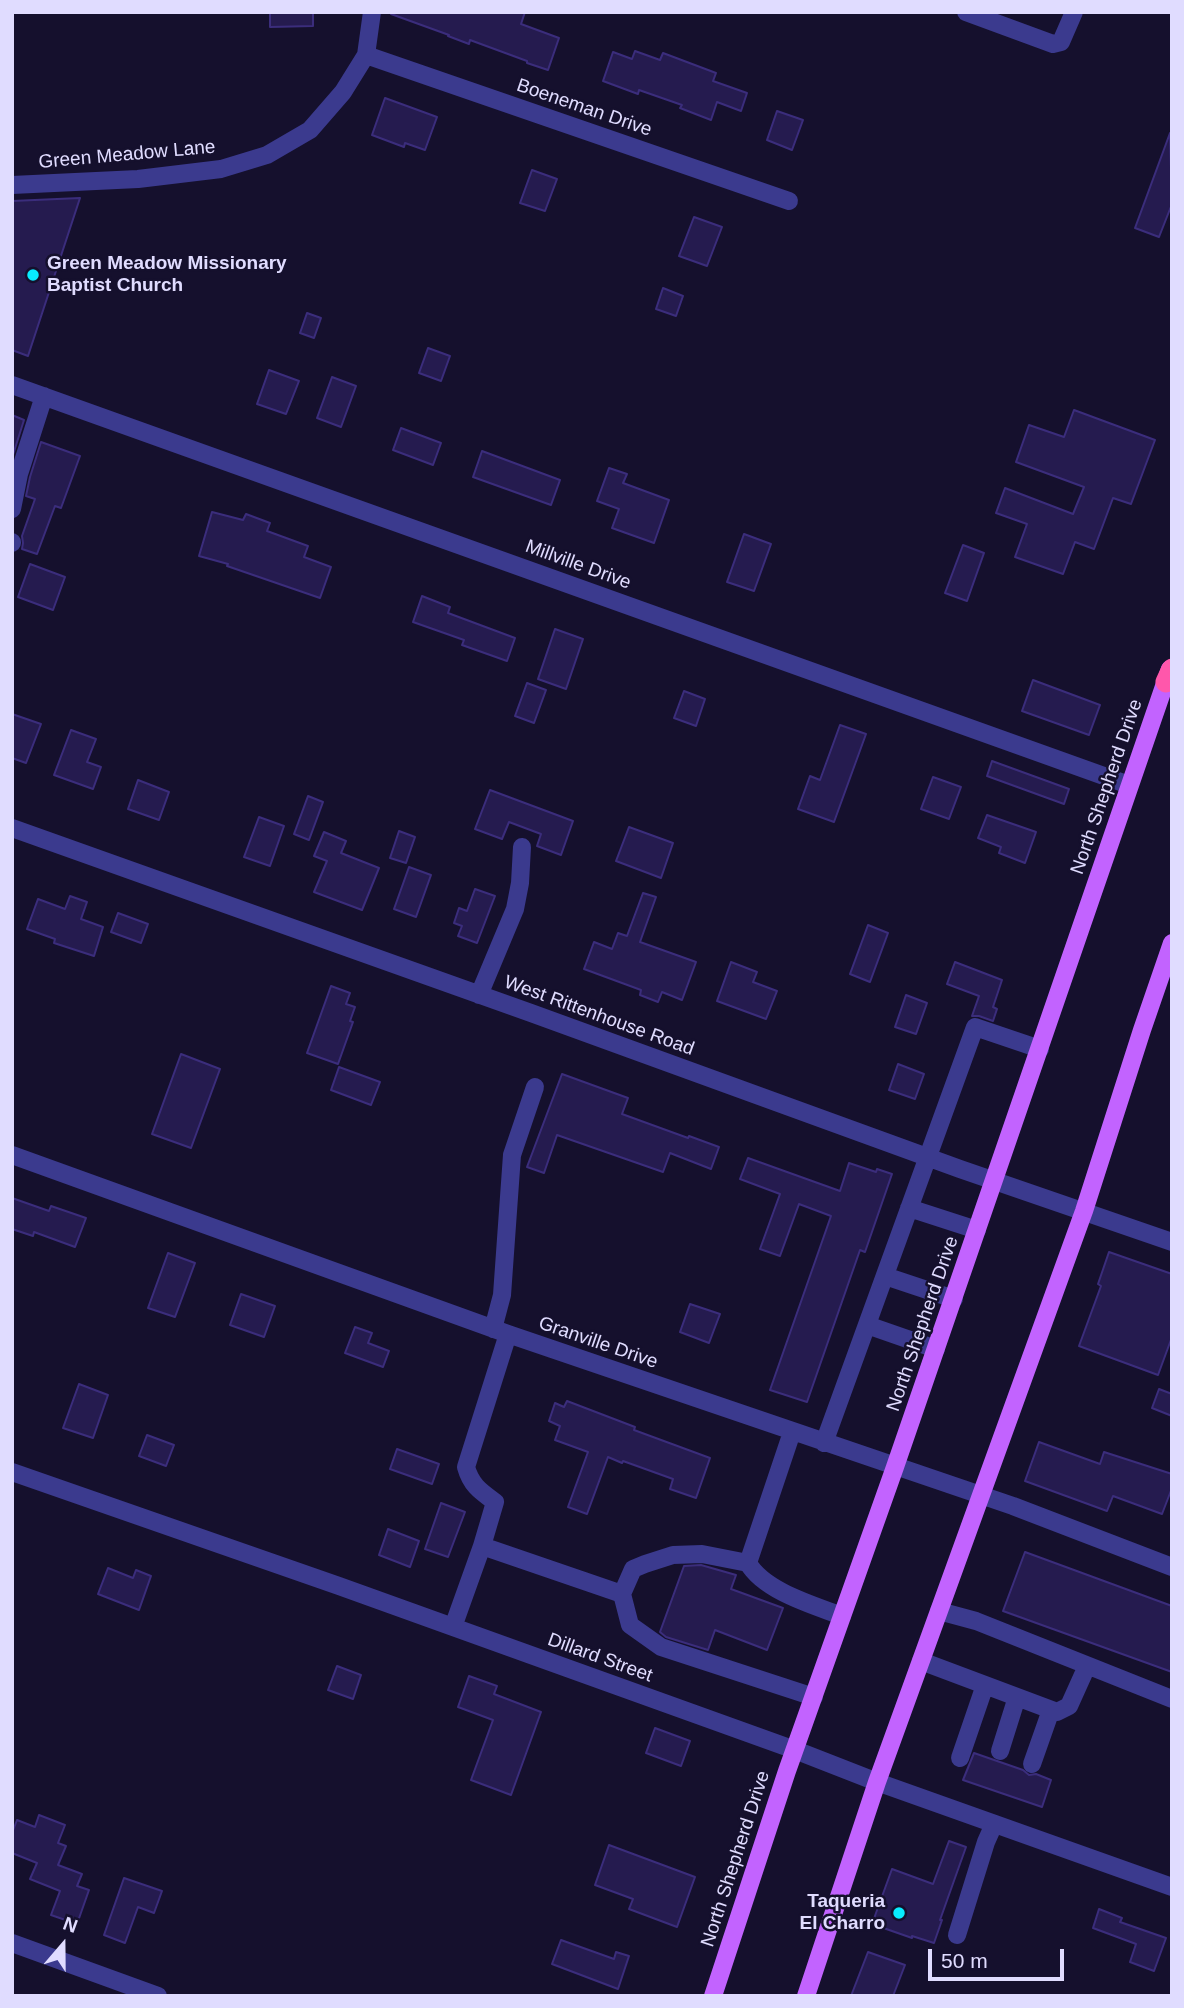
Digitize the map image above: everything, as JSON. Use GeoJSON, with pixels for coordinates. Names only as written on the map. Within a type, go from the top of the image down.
{"type":"FeatureCollection","features":[{"type":"Feature","properties":{"kind":"main road","name":"North Shepherd Drive"},"geometry":{"type":"LineString","coordinates":[[713,1996],[795,1750],[1170,672]]}},
{"type":"Feature","properties":{"kind":"main road"},"geometry":{"type":"LineString","coordinates":[[806,1996],[877,1783],[1084,1211],[1172,943]]}},
{"type":"Feature","properties":{"kind":"street","name":"Green Meadow Lane"},"geometry":{"type":"LineString","coordinates":[[12,184],[152,178],[221,169],[267,155],[310,130],[343,92],[366,55],[372,12]]}},
{"type":"Feature","properties":{"kind":"street"},"geometry":{"type":"LineString","coordinates":[[966,12],[1053,44],[1061,42],[1074,12]]}},
{"type":"Feature","properties":{"kind":"street","name":"Boeneman Drive"},"geometry":{"type":"LineString","coordinates":[[366,55],[789,201]]}},
{"type":"Feature","properties":{"kind":"street","name":"Millville Drive"},"geometry":{"type":"LineString","coordinates":[[12,385],[1129,785]]}},
{"type":"Feature","properties":{"kind":"street"},"geometry":{"type":"LineString","coordinates":[[12,509],[33,423],[44,396]]}},
{"type":"Feature","properties":{"kind":"street","name":"West Rittenhouse Road"},"geometry":{"type":"LineString","coordinates":[[12,828],[1172,1242]]}},
{"type":"Feature","properties":{"kind":"street"},"geometry":{"type":"LineString","coordinates":[[480,995],[515,909],[522,847]]}},
{"type":"Feature","properties":{"kind":"street"},"geometry":{"type":"LineString","coordinates":[[824,1443],[975,1027],[1040,1049]]}},
{"type":"Feature","properties":{"kind":"street"},"geometry":{"type":"LineString","coordinates":[[453,1627],[495,1502],[478,1490],[469,1479],[466,1467],[500,1331],[512,1155],[535,1087]]}},
{"type":"Feature","properties":{"kind":"street","name":"Granville Drive"},"geometry":{"type":"LineString","coordinates":[[12,1155],[500,1331],[981,1496],[1172,1567]]}},
{"type":"Feature","properties":{"kind":"street"},"geometry":{"type":"LineString","coordinates":[[909,1208],[977,1230]]}},
{"type":"Feature","properties":{"kind":"street"},"geometry":{"type":"LineString","coordinates":[[885,1276],[954,1299]]}},
{"type":"Feature","properties":{"kind":"street"},"geometry":{"type":"LineString","coordinates":[[867,1325],[936,1349]]}},
{"type":"Feature","properties":{"kind":"street"},"geometry":{"type":"LineString","coordinates":[[792,1432],[748,1563],[752,1571],[789,1595],[842,1616]]}},
{"type":"Feature","properties":{"kind":"street","name":"Dillard Street"},"geometry":{"type":"LineString","coordinates":[[12,1472],[453,1627],[795,1750],[877,1783],[1172,1887]]}},
{"type":"Feature","properties":{"kind":"street"},"geometry":{"type":"LineString","coordinates":[[482,1546],[622,1594]]}},
{"type":"Feature","properties":{"kind":"street"},"geometry":{"type":"LineString","coordinates":[[748,1563],[702,1554],[673,1555],[634,1569],[622,1594],[631,1625],[661,1647],[814,1697]]}},
{"type":"Feature","properties":{"kind":"street"},"geometry":{"type":"LineString","coordinates":[[939,1611],[976,1621],[1172,1699]]}},
{"type":"Feature","properties":{"kind":"street"},"geometry":{"type":"LineString","coordinates":[[921,1661],[1057,1712],[1069,1706],[1087,1666]]}},
{"type":"Feature","properties":{"kind":"street"},"geometry":{"type":"LineString","coordinates":[[960,1758],[985,1685]]}},
{"type":"Feature","properties":{"kind":"street"},"geometry":{"type":"LineString","coordinates":[[1000,1751],[1017,1697]]}},
{"type":"Feature","properties":{"kind":"street"},"geometry":{"type":"LineString","coordinates":[[1032,1764],[1052,1710]]}},
{"type":"Feature","properties":{"kind":"street"},"geometry":{"type":"LineString","coordinates":[[957,1935],[994,1824]]}},
{"type":"Feature","properties":{"kind":"street"},"geometry":{"type":"LineString","coordinates":[[12,1943],[158,1996]]}},
{"type":"Feature","properties":{"kind":"building"},"geometry":{"type":"Polygon","coordinates":[[[270,12],[313,12],[313,26],[270,27],[270,12]]]}},
{"type":"Feature","properties":{"kind":"building"},"geometry":{"type":"Polygon","coordinates":[[[391,12],[525,12],[521,24],[559,38],[548,70],[470,40],[469,44],[391,12]]]}},
{"type":"Feature","properties":{"kind":"building"},"geometry":{"type":"Polygon","coordinates":[[[635,51],[660,60],[663,53],[716,73],[713,81],[747,93],[741,111],[717,102],[711,120],[680,108],[682,105],[639,90],[638,94],[603,81],[613,52],[632,59],[635,51]]]}},
{"type":"Feature","properties":{"kind":"building"},"geometry":{"type":"Polygon","coordinates":[[[385,98],[437,117],[425,150],[405,143],[404,147],[372,135],[385,98]]]}},
{"type":"Feature","properties":{"kind":"building"},"geometry":{"type":"Polygon","coordinates":[[[777,111],[803,120],[792,150],[767,140],[777,111]]]}},
{"type":"Feature","properties":{"kind":"building"},"geometry":{"type":"Polygon","coordinates":[[[1170,133],[1172,204],[1159,237],[1135,228],[1170,133]]]}},
{"type":"Feature","properties":{"kind":"building"},"geometry":{"type":"Polygon","coordinates":[[[532,170],[557,179],[545,211],[520,203],[532,170]]]}},
{"type":"Feature","properties":{"kind":"building","name":"Green Meadow Missionary Baptist Church"},"geometry":{"type":"Polygon","coordinates":[[[80,198],[28,356],[12,350],[12,201],[80,198]]]}},
{"type":"Feature","properties":{"kind":"building"},"geometry":{"type":"Polygon","coordinates":[[[694,217],[722,227],[707,266],[679,256],[694,217]]]}},
{"type":"Feature","properties":{"kind":"building"},"geometry":{"type":"Polygon","coordinates":[[[663,288],[683,296],[676,316],[656,309],[663,288]]]}},
{"type":"Feature","properties":{"kind":"building"},"geometry":{"type":"Polygon","coordinates":[[[307,313],[321,318],[314,338],[300,333],[307,313]]]}},
{"type":"Feature","properties":{"kind":"building"},"geometry":{"type":"Polygon","coordinates":[[[428,348],[450,356],[441,381],[419,373],[428,348]]]}},
{"type":"Feature","properties":{"kind":"building"},"geometry":{"type":"Polygon","coordinates":[[[269,370],[299,381],[286,414],[257,404],[269,370]]]}},
{"type":"Feature","properties":{"kind":"building"},"geometry":{"type":"Polygon","coordinates":[[[332,377],[356,386],[341,427],[317,418],[332,377]]]}},
{"type":"Feature","properties":{"kind":"building"},"geometry":{"type":"Polygon","coordinates":[[[1074,410],[1155,440],[1131,504],[1113,498],[1094,549],[1075,542],[1063,574],[1015,557],[1027,524],[996,513],[1005,488],[1073,514],[1084,487],[1016,462],[1029,425],[1064,437],[1074,410]]]}},
{"type":"Feature","properties":{"kind":"building"},"geometry":{"type":"Polygon","coordinates":[[[12,415],[24,420],[12,458],[12,415]]]}},
{"type":"Feature","properties":{"kind":"building"},"geometry":{"type":"Polygon","coordinates":[[[401,428],[441,443],[433,465],[393,450],[401,428]]]}},
{"type":"Feature","properties":{"kind":"building"},"geometry":{"type":"Polygon","coordinates":[[[41,442],[80,456],[61,508],[55,506],[37,554],[22,549],[22,536],[35,499],[26,496],[41,442]]]}},
{"type":"Feature","properties":{"kind":"building"},"geometry":{"type":"Polygon","coordinates":[[[482,451],[560,480],[551,505],[473,477],[482,451]]]}},
{"type":"Feature","properties":{"kind":"building"},"geometry":{"type":"Polygon","coordinates":[[[609,468],[627,474],[623,483],[669,500],[654,543],[612,528],[619,509],[597,501],[609,468]]]}},
{"type":"Feature","properties":{"kind":"building"},"geometry":{"type":"Polygon","coordinates":[[[212,512],[243,520],[246,514],[270,523],[267,531],[308,546],[304,557],[331,567],[320,598],[199,556],[212,512]]]}},
{"type":"Feature","properties":{"kind":"building"},"geometry":{"type":"Polygon","coordinates":[[[744,534],[771,544],[754,591],[727,582],[744,534]]]}},
{"type":"Feature","properties":{"kind":"building"},"geometry":{"type":"Polygon","coordinates":[[[963,545],[984,553],[967,601],[945,593],[963,545]]]}},
{"type":"Feature","properties":{"kind":"building"},"geometry":{"type":"Polygon","coordinates":[[[30,564],[65,577],[53,610],[18,597],[30,564]]]}},
{"type":"Feature","properties":{"kind":"building"},"geometry":{"type":"Polygon","coordinates":[[[422,596],[450,607],[448,613],[515,638],[507,661],[462,645],[464,640],[413,622],[422,596]]]}},
{"type":"Feature","properties":{"kind":"building"},"geometry":{"type":"Polygon","coordinates":[[[555,629],[583,639],[566,689],[538,679],[555,629]]]}},
{"type":"Feature","properties":{"kind":"building"},"geometry":{"type":"Polygon","coordinates":[[[1033,680],[1100,705],[1089,735],[1022,711],[1033,680]]]}},
{"type":"Feature","properties":{"kind":"building"},"geometry":{"type":"Polygon","coordinates":[[[527,683],[546,690],[534,723],[515,716],[527,683]]]}},
{"type":"Feature","properties":{"kind":"building"},"geometry":{"type":"Polygon","coordinates":[[[684,691],[705,699],[696,726],[674,718],[684,691]]]}},
{"type":"Feature","properties":{"kind":"building"},"geometry":{"type":"Polygon","coordinates":[[[12,714],[41,724],[26,763],[12,758],[12,714]]]}},
{"type":"Feature","properties":{"kind":"building"},"geometry":{"type":"Polygon","coordinates":[[[840,725],[866,734],[834,822],[798,809],[810,776],[820,780],[840,725]]]}},
{"type":"Feature","properties":{"kind":"building"},"geometry":{"type":"Polygon","coordinates":[[[71,730],[96,739],[87,762],[101,767],[93,789],[54,775],[71,730]]]}},
{"type":"Feature","properties":{"kind":"building"},"geometry":{"type":"Polygon","coordinates":[[[992,761],[1069,789],[1064,804],[987,776],[992,761]]]}},
{"type":"Feature","properties":{"kind":"building"},"geometry":{"type":"Polygon","coordinates":[[[933,777],[961,787],[949,819],[921,809],[933,777]]]}},
{"type":"Feature","properties":{"kind":"building"},"geometry":{"type":"Polygon","coordinates":[[[138,780],[169,792],[159,820],[128,809],[138,780]]]}},
{"type":"Feature","properties":{"kind":"building"},"geometry":{"type":"Polygon","coordinates":[[[490,790],[573,821],[561,855],[537,846],[541,834],[509,822],[502,839],[475,829],[490,790]]]}},
{"type":"Feature","properties":{"kind":"building"},"geometry":{"type":"Polygon","coordinates":[[[308,796],[323,802],[309,840],[294,834],[308,796]]]}},
{"type":"Feature","properties":{"kind":"building"},"geometry":{"type":"Polygon","coordinates":[[[987,815],[1036,832],[1025,863],[999,853],[1001,847],[978,838],[987,815]]]}},
{"type":"Feature","properties":{"kind":"building"},"geometry":{"type":"Polygon","coordinates":[[[259,817],[284,826],[270,866],[244,857],[259,817]]]}},
{"type":"Feature","properties":{"kind":"building"},"geometry":{"type":"Polygon","coordinates":[[[629,827],[673,843],[661,878],[616,861],[629,827]]]}},
{"type":"Feature","properties":{"kind":"building"},"geometry":{"type":"Polygon","coordinates":[[[399,831],[415,837],[406,863],[390,858],[399,831]]]}},
{"type":"Feature","properties":{"kind":"building"},"geometry":{"type":"Polygon","coordinates":[[[324,832],[346,841],[341,853],[379,868],[362,910],[314,892],[327,861],[314,856],[324,832]]]}},
{"type":"Feature","properties":{"kind":"building"},"geometry":{"type":"Polygon","coordinates":[[[409,867],[431,875],[416,917],[394,909],[409,867]]]}},
{"type":"Feature","properties":{"kind":"building"},"geometry":{"type":"Polygon","coordinates":[[[475,889],[495,896],[477,943],[458,936],[462,926],[454,923],[459,908],[467,911],[475,889]]]}},
{"type":"Feature","properties":{"kind":"building"},"geometry":{"type":"Polygon","coordinates":[[[643,893],[656,897],[640,942],[696,962],[682,1000],[662,992],[658,1002],[640,995],[641,990],[584,969],[594,942],[612,949],[618,933],[627,936],[643,893]]]}},
{"type":"Feature","properties":{"kind":"building"},"geometry":{"type":"Polygon","coordinates":[[[70,896],[87,902],[81,919],[103,927],[94,956],[54,943],[55,939],[27,929],[38,899],[65,909],[70,896]]]}},
{"type":"Feature","properties":{"kind":"building"},"geometry":{"type":"Polygon","coordinates":[[[118,913],[148,924],[141,943],[111,932],[118,913]]]}},
{"type":"Feature","properties":{"kind":"building"},"geometry":{"type":"Polygon","coordinates":[[[868,925],[888,933],[870,982],[850,974],[868,925]]]}},
{"type":"Feature","properties":{"kind":"building"},"geometry":{"type":"Polygon","coordinates":[[[731,962],[757,972],[753,982],[777,991],[766,1019],[717,1001],[731,962]]]}},
{"type":"Feature","properties":{"kind":"building"},"geometry":{"type":"Polygon","coordinates":[[[955,962],[1002,980],[993,1007],[997,1009],[993,1021],[972,1016],[979,996],[947,984],[955,962]]]}},
{"type":"Feature","properties":{"kind":"building"},"geometry":{"type":"Polygon","coordinates":[[[331,986],[350,993],[346,1004],[355,1007],[350,1021],[353,1022],[338,1064],[307,1053],[331,986]]]}},
{"type":"Feature","properties":{"kind":"building"},"geometry":{"type":"Polygon","coordinates":[[[906,995],[927,1003],[916,1034],[895,1027],[906,995]]]}},
{"type":"Feature","properties":{"kind":"building"},"geometry":{"type":"Polygon","coordinates":[[[181,1054],[220,1069],[191,1148],[152,1134],[181,1054]]]}},
{"type":"Feature","properties":{"kind":"building"},"geometry":{"type":"Polygon","coordinates":[[[898,1064],[924,1074],[915,1099],[889,1090],[898,1064]]]}},
{"type":"Feature","properties":{"kind":"building"},"geometry":{"type":"Polygon","coordinates":[[[339,1067],[380,1082],[371,1105],[331,1090],[339,1067]]]}},
{"type":"Feature","properties":{"kind":"building"},"geometry":{"type":"Polygon","coordinates":[[[562,1074],[628,1098],[622,1114],[719,1147],[711,1169],[670,1153],[663,1172],[557,1135],[544,1173],[527,1167],[562,1074]]]}},
{"type":"Feature","properties":{"kind":"building"},"geometry":{"type":"Polygon","coordinates":[[[748,1158],[840,1191],[849,1163],[892,1174],[865,1252],[860,1250],[807,1402],[770,1390],[831,1216],[799,1204],[780,1256],[760,1249],[780,1194],[740,1179],[748,1158]]]}},
{"type":"Feature","properties":{"kind":"building"},"geometry":{"type":"Polygon","coordinates":[[[12,1198],[49,1211],[51,1206],[86,1218],[75,1247],[34,1232],[33,1236],[12,1229],[12,1198]]]}},
{"type":"Feature","properties":{"kind":"building"},"geometry":{"type":"Polygon","coordinates":[[[1109,1252],[1172,1274],[1172,1337],[1158,1375],[1079,1346],[1101,1286],[1098,1284],[1109,1252]]]}},
{"type":"Feature","properties":{"kind":"building"},"geometry":{"type":"Polygon","coordinates":[[[168,1253],[195,1263],[175,1317],[148,1308],[168,1253]]]}},
{"type":"Feature","properties":{"kind":"building"},"geometry":{"type":"Polygon","coordinates":[[[241,1294],[275,1306],[264,1337],[230,1325],[241,1294]]]}},
{"type":"Feature","properties":{"kind":"building"},"geometry":{"type":"Polygon","coordinates":[[[690,1304],[720,1314],[709,1343],[680,1332],[690,1304]]]}},
{"type":"Feature","properties":{"kind":"building"},"geometry":{"type":"Polygon","coordinates":[[[355,1327],[372,1333],[368,1343],[389,1351],[383,1367],[345,1353],[355,1327]]]}},
{"type":"Feature","properties":{"kind":"building"},"geometry":{"type":"Polygon","coordinates":[[[79,1384],[108,1395],[93,1438],[63,1428],[79,1384]]]}},
{"type":"Feature","properties":{"kind":"building"},"geometry":{"type":"Polygon","coordinates":[[[1159,1389],[1172,1394],[1172,1416],[1152,1408],[1159,1389]]]}},
{"type":"Feature","properties":{"kind":"building"},"geometry":{"type":"Polygon","coordinates":[[[567,1401],[635,1427],[634,1430],[710,1458],[696,1498],[670,1489],[673,1479],[608,1457],[587,1514],[568,1507],[588,1452],[555,1440],[560,1426],[549,1421],[555,1403],[564,1407],[567,1401]]]}},
{"type":"Feature","properties":{"kind":"building"},"geometry":{"type":"Polygon","coordinates":[[[147,1435],[174,1445],[166,1466],[139,1456],[147,1435]]]}},
{"type":"Feature","properties":{"kind":"building"},"geometry":{"type":"Polygon","coordinates":[[[1039,1442],[1100,1464],[1104,1452],[1172,1474],[1172,1488],[1162,1514],[1113,1496],[1107,1511],[1025,1481],[1039,1442]]]}},
{"type":"Feature","properties":{"kind":"building"},"geometry":{"type":"Polygon","coordinates":[[[397,1449],[439,1464],[432,1484],[390,1469],[397,1449]]]}},
{"type":"Feature","properties":{"kind":"building"},"geometry":{"type":"Polygon","coordinates":[[[441,1503],[465,1512],[448,1557],[425,1549],[441,1503]]]}},
{"type":"Feature","properties":{"kind":"building"},"geometry":{"type":"Polygon","coordinates":[[[388,1529],[419,1541],[410,1567],[379,1555],[388,1529]]]}},
{"type":"Feature","properties":{"kind":"building"},"geometry":{"type":"Polygon","coordinates":[[[1025,1552],[1172,1606],[1172,1672],[1003,1611],[1025,1552]]]}},
{"type":"Feature","properties":{"kind":"building"},"geometry":{"type":"Polygon","coordinates":[[[701,1565],[736,1575],[731,1589],[783,1608],[767,1650],[715,1630],[708,1650],[666,1637],[660,1632],[684,1566],[701,1565]]]}},
{"type":"Feature","properties":{"kind":"building"},"geometry":{"type":"Polygon","coordinates":[[[108,1568],[133,1578],[136,1570],[151,1576],[139,1610],[98,1594],[108,1568]]]}},
{"type":"Feature","properties":{"kind":"building"},"geometry":{"type":"Polygon","coordinates":[[[337,1666],[361,1675],[353,1699],[328,1690],[337,1666]]]}},
{"type":"Feature","properties":{"kind":"building"},"geometry":{"type":"Polygon","coordinates":[[[469,1676],[497,1686],[494,1694],[541,1712],[511,1795],[471,1780],[493,1720],[458,1707],[469,1676]]]}},
{"type":"Feature","properties":{"kind":"building"},"geometry":{"type":"Polygon","coordinates":[[[655,1728],[690,1741],[681,1766],[646,1753],[655,1728]]]}},
{"type":"Feature","properties":{"kind":"building"},"geometry":{"type":"Polygon","coordinates":[[[974,1753],[1023,1770],[1029,1775],[1036,1774],[1051,1780],[1042,1807],[963,1780],[974,1753]]]}},
{"type":"Feature","properties":{"kind":"building"},"geometry":{"type":"Polygon","coordinates":[[[39,1815],[65,1825],[58,1843],[66,1846],[58,1865],[82,1874],[77,1886],[89,1890],[77,1924],[51,1915],[60,1891],[30,1879],[37,1863],[12,1853],[12,1833],[17,1820],[35,1827],[39,1815]]]}},
{"type":"Feature","properties":{"kind":"building","name":"Taqueria El Charro"},"geometry":{"type":"Polygon","coordinates":[[[949,1841],[966,1847],[934,1943],[872,1924],[892,1869],[933,1884],[949,1841]]]}},
{"type":"Feature","properties":{"kind":"building"},"geometry":{"type":"Polygon","coordinates":[[[609,1845],[695,1877],[677,1927],[629,1909],[633,1899],[595,1885],[609,1845]]]}},
{"type":"Feature","properties":{"kind":"building"},"geometry":{"type":"Polygon","coordinates":[[[124,1878],[162,1891],[154,1913],[138,1907],[125,1943],[104,1935],[124,1878]]]}},
{"type":"Feature","properties":{"kind":"building"},"geometry":{"type":"Polygon","coordinates":[[[1099,1909],[1122,1918],[1120,1922],[1166,1938],[1154,1971],[1130,1962],[1136,1944],[1093,1928],[1099,1909]]]}},
{"type":"Feature","properties":{"kind":"building"},"geometry":{"type":"Polygon","coordinates":[[[561,1940],[614,1959],[616,1952],[629,1956],[618,1989],[552,1964],[561,1940]]]}},
{"type":"Feature","properties":{"kind":"building"},"geometry":{"type":"Polygon","coordinates":[[[868,1952],[905,1965],[893,1996],[851,1996],[868,1952]]]}},
{"type":"Feature","properties":{"kind":"place","name":"Green Meadow Missionary Baptist Church"},"geometry":{"type":"Point","coordinates":[33,275]}},
{"type":"Feature","properties":{"kind":"place","name":"Taqueria El Charro"},"geometry":{"type":"Point","coordinates":[899,1913]}}]}
